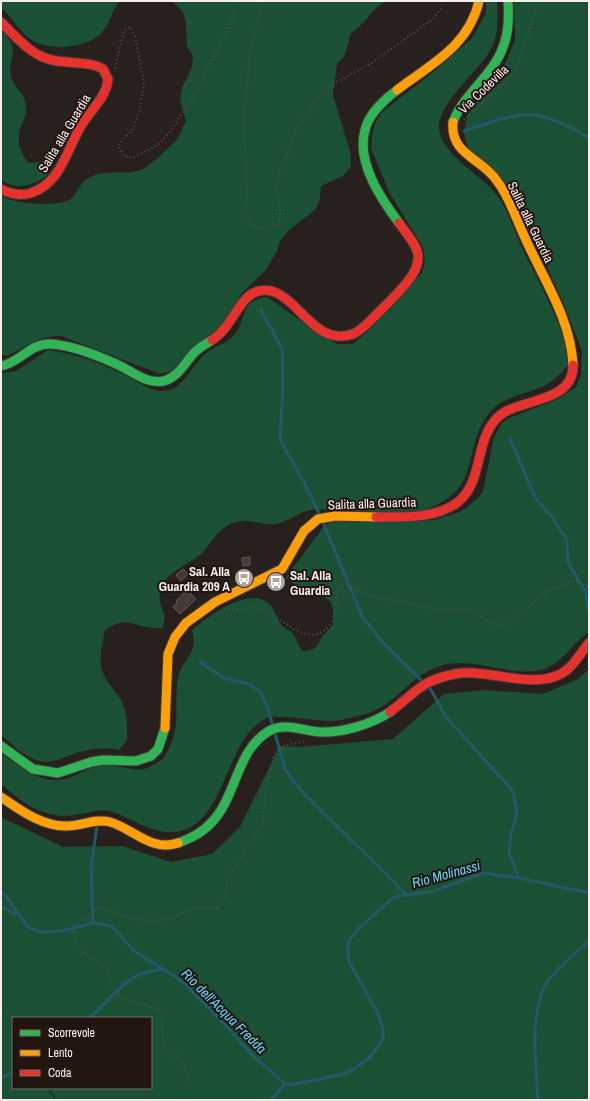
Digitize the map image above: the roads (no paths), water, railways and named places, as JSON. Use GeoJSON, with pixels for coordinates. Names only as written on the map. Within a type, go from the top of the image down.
{"type":"FeatureCollection","features":[{"type":"Feature","properties":{"kind":"main road"},"geometry":{"type":"LineString","coordinates":[[1,366],[14,363],[36,347],[47,344],[62,346],[121,366],[146,380],[161,381],[177,374],[195,352],[224,332],[244,299],[261,290],[267,290],[279,295],[325,333],[343,337],[354,334],[410,279],[419,262],[415,245],[390,213],[379,195],[363,143],[366,125],[378,107],[461,40],[469,31],[479,1]]}},
{"type":"Feature","properties":{"kind":"main road","name":"Salita alla Guardia"},"geometry":{"type":"LineString","coordinates":[[1,746],[33,769],[46,772],[67,771],[91,762],[103,760],[136,761],[151,756],[158,749],[165,732],[168,654],[171,643],[183,625],[207,607],[221,599],[282,569],[289,561],[308,526],[321,517],[392,518],[420,515],[456,504],[466,495],[472,483],[484,438],[498,417],[508,410],[556,393],[568,382],[572,374],[574,356],[564,319],[497,180],[474,162],[458,145],[453,137],[451,128],[458,110],[494,67],[501,54],[507,36],[508,1]]}},
{"type":"Feature","properties":{"kind":"main road","name":"Salita alla Guardia"},"geometry":{"type":"LineString","coordinates":[[1,22],[30,51],[50,60],[98,66],[107,74],[109,80],[106,89],[81,125],[54,180],[40,190],[23,195],[15,195],[1,189]]}},
{"type":"Feature","properties":{"kind":"main road"},"geometry":{"type":"LineString","coordinates":[[1,797],[54,824],[65,826],[107,822],[115,824],[150,843],[167,845],[177,844],[194,836],[211,823],[219,814],[250,750],[261,736],[269,731],[278,728],[290,728],[322,732],[364,724],[389,713],[420,684],[452,674],[478,671],[531,679],[549,679],[564,672],[571,666],[589,643]]}},
{"type":"Feature","properties":{"kind":"waterway"},"geometry":{"type":"LineString","coordinates":[[464,131],[515,116],[533,115],[555,121],[589,138]]}},
{"type":"Feature","properties":{"kind":"waterway"},"geometry":{"type":"LineString","coordinates":[[261,310],[282,349],[283,383],[280,440],[306,486],[320,515]]}},
{"type":"Feature","properties":{"kind":"waterway"},"geometry":{"type":"LineString","coordinates":[[510,439],[536,499],[552,517],[567,540],[568,562],[585,591],[589,611]]}},
{"type":"Feature","properties":{"kind":"waterway"},"geometry":{"type":"LineString","coordinates":[[322,520],[362,616],[383,643],[431,690],[446,717],[513,791],[517,813],[511,834],[509,853],[519,878]]}},
{"type":"Feature","properties":{"kind":"waterway"},"geometry":{"type":"LineString","coordinates":[[200,662],[224,678],[249,684],[261,693],[268,709],[285,769],[302,792],[406,895]]}},
{"type":"Feature","properties":{"kind":"waterway"},"geometry":{"type":"LineString","coordinates":[[93,923],[91,867],[97,826]]}},
{"type":"Feature","properties":{"kind":"waterway","name":"Rio Molinassi"},"geometry":{"type":"LineString","coordinates":[[271,1100],[285,1084],[291,1085],[340,1075],[353,1070],[370,1057],[383,1039],[383,1030],[378,1013],[349,962],[348,950],[349,940],[358,929],[394,897],[434,891],[483,873],[519,878],[589,893]]}},
{"type":"Feature","properties":{"kind":"waterway"},"geometry":{"type":"LineString","coordinates":[[1,892],[8,898],[18,914]]}},
{"type":"Feature","properties":{"kind":"waterway","name":"Rio dell'Acqua Fredda"},"geometry":{"type":"LineString","coordinates":[[1,907],[19,915],[29,928],[41,932],[61,931],[93,923],[112,926],[134,951],[183,982],[250,1053],[285,1084]]}},
{"type":"Feature","properties":{"kind":"waterway"},"geometry":{"type":"LineString","coordinates":[[538,1100],[535,1059],[535,1030],[536,1016],[543,990],[546,984],[570,957],[589,941]]}},
{"type":"Feature","properties":{"kind":"waterway"},"geometry":{"type":"LineString","coordinates":[[91,1017],[124,984],[140,974],[163,969]]}},
{"type":"Feature","properties":{"kind":"waterway"},"geometry":{"type":"LineString","coordinates":[[1,1078],[12,1072]]}},
{"type":"Feature","properties":{"kind":"place","name":"Sal. Alla Guardia 209 A"},"geometry":{"type":"Point","coordinates":[244,578]}},
{"type":"Feature","properties":{"kind":"place","name":"Sal. Alla Guardia"},"geometry":{"type":"Point","coordinates":[276,582]}}]}
